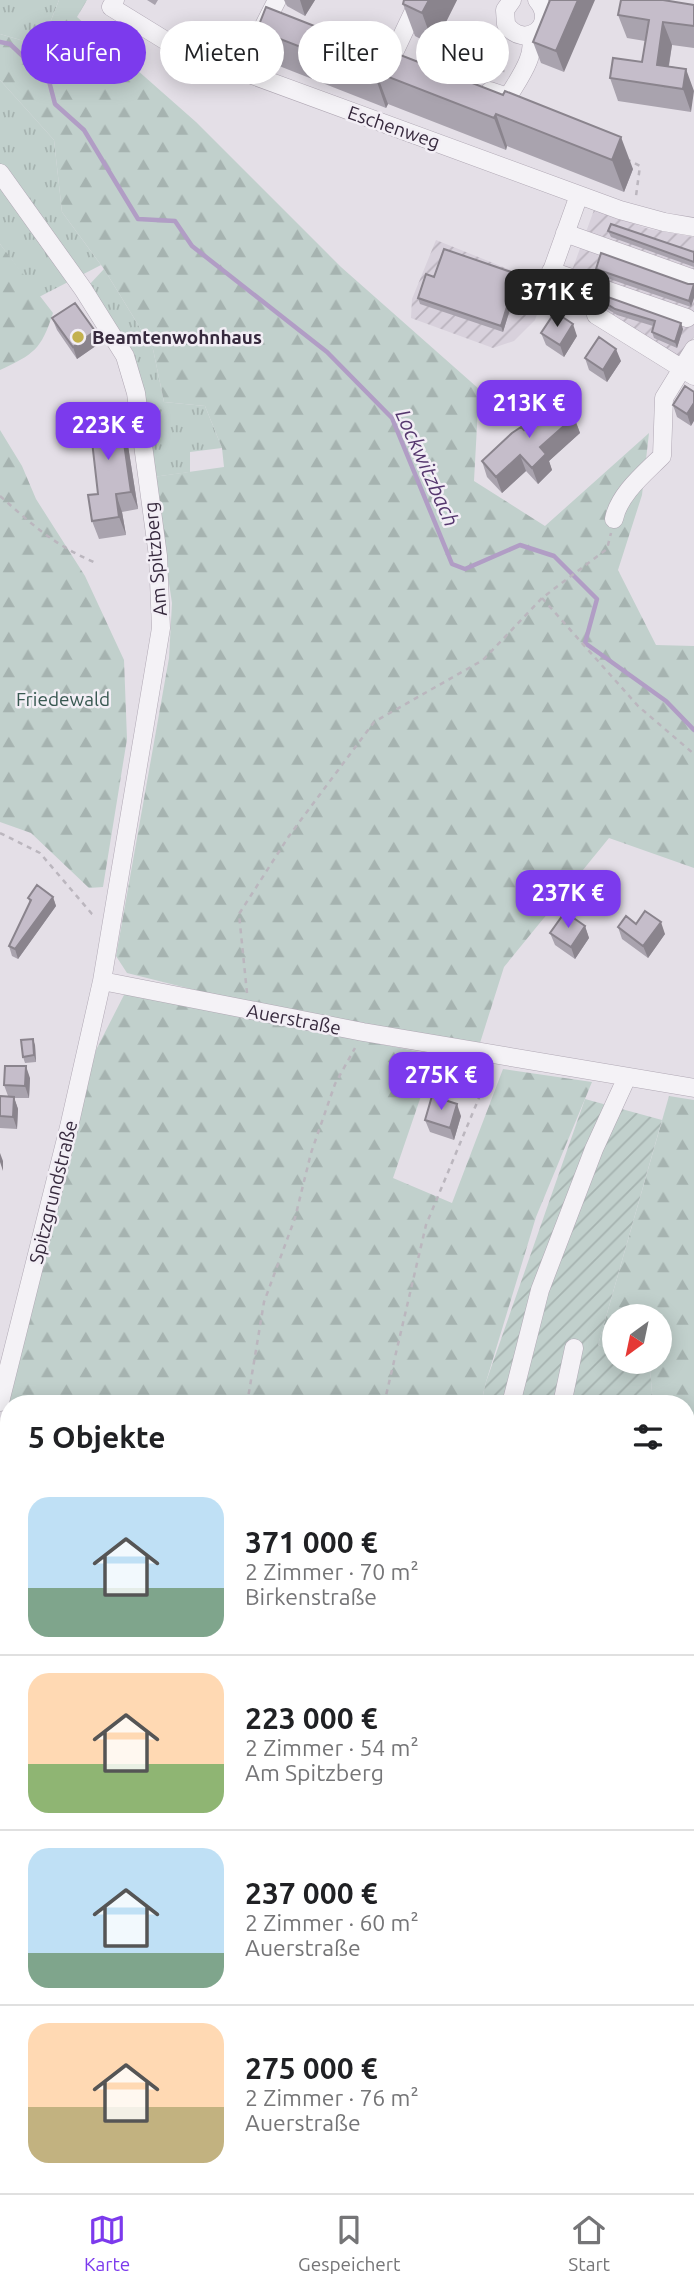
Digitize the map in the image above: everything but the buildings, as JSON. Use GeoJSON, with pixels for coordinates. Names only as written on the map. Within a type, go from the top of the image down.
{"type":"FeatureCollection","features":[{"type":"Feature","properties":{"kind":"street","name":"Eschenweg"},"geometry":{"type":"LineString","coordinates":[[115,0],[111,7],[160,37]]}},
{"type":"Feature","properties":{"kind":"street"},"geometry":{"type":"LineString","coordinates":[[416,67],[385,56],[419,0]]}},
{"type":"Feature","properties":{"kind":"street"},"geometry":{"type":"LineString","coordinates":[[508,8],[510,30],[515,34],[528,35],[540,29],[545,18],[542,6],[537,0]]}},
{"type":"Feature","properties":{"kind":"street"},"geometry":{"type":"LineString","coordinates":[[472,85],[508,97],[531,52],[532,42],[528,35]]}},
{"type":"Feature","properties":{"kind":"street","name":"Eschenweg"},"geometry":{"type":"LineString","coordinates":[[276,84],[633,214],[694,227]]}},
{"type":"Feature","properties":{"kind":"street","name":"Am Spitzberg"},"geometry":{"type":"LineString","coordinates":[[0,173],[83,289],[125,356],[136,393],[158,555],[161,628],[102,981]]}},
{"type":"Feature","properties":{"kind":"street"},"geometry":{"type":"LineString","coordinates":[[579,195],[550,273],[687,318]]}},
{"type":"Feature","properties":{"kind":"street"},"geometry":{"type":"LineString","coordinates":[[565,233],[694,279]]}},
{"type":"Feature","properties":{"kind":"street"},"geometry":{"type":"LineString","coordinates":[[596,316],[688,372]]}},
{"type":"Feature","properties":{"kind":"street"},"geometry":{"type":"LineString","coordinates":[[614,519],[616,506],[662,456],[664,398],[688,372],[694,349]]}},
{"type":"Feature","properties":{"kind":"street","name":"Auerstraße"},"geometry":{"type":"LineString","coordinates":[[102,981],[363,1032],[694,1088]]}},
{"type":"Feature","properties":{"kind":"street","name":"Spitzgrundstraße"},"geometry":{"type":"LineString","coordinates":[[2,1395],[69,1127],[102,981]]}},
{"type":"Feature","properties":{"kind":"street"},"geometry":{"type":"LineString","coordinates":[[513,1395],[540,1290],[594,1149],[627,1077]]}},
{"type":"Feature","properties":{"kind":"street"},"geometry":{"type":"LineString","coordinates":[[564,1395],[574,1348]]}},
{"type":"Feature","properties":{"kind":"path"},"geometry":{"type":"LineString","coordinates":[[494,21],[508,8]]}},
{"type":"Feature","properties":{"kind":"path"},"geometry":{"type":"LineString","coordinates":[[509,70],[522,71]]}},
{"type":"Feature","properties":{"kind":"path"},"geometry":{"type":"LineString","coordinates":[[621,157],[640,166],[633,214]]}},
{"type":"Feature","properties":{"kind":"path"},"geometry":{"type":"LineString","coordinates":[[0,496],[49,539],[72,553],[96,562]]}},
{"type":"Feature","properties":{"kind":"path"},"geometry":{"type":"LineString","coordinates":[[249,1010],[239,914],[289,836],[374,722],[483,660],[542,598],[607,549],[614,519]]}},
{"type":"Feature","properties":{"kind":"path"},"geometry":{"type":"LineString","coordinates":[[542,598],[638,706],[694,754]]}},
{"type":"Feature","properties":{"kind":"path"},"geometry":{"type":"LineString","coordinates":[[0,833],[40,853],[92,915],[112,923]]}},
{"type":"Feature","properties":{"kind":"path"},"geometry":{"type":"LineString","coordinates":[[248,1395],[264,1302],[295,1218],[311,1153],[335,1084],[363,1032]]}},
{"type":"Feature","properties":{"kind":"path"},"geometry":{"type":"LineString","coordinates":[[386,1395],[426,1225],[496,1056]]}},
{"type":"Feature","properties":{"kind":"shaded area"},"geometry":{"type":"Polygon","coordinates":[[[594,210],[649,229],[694,237],[694,337],[677,359],[586,308],[566,287],[594,210]]]}},
{"type":"Feature","properties":{"kind":"shaded area"},"geometry":{"type":"Polygon","coordinates":[[[436,240],[548,285],[535,320],[514,341],[493,348],[411,318],[412,299],[436,240]]]}},
{"type":"Feature","properties":{"kind":"green space"},"geometry":{"type":"Polygon","coordinates":[[[0,0],[59,0],[51,21],[21,21],[21,40],[0,34],[0,0]]]}},
{"type":"Feature","properties":{"kind":"green space"},"geometry":{"type":"Polygon","coordinates":[[[59,0],[87,0],[77,17],[82,21],[51,21],[59,0]]]}},
{"type":"Feature","properties":{"kind":"green space"},"geometry":{"type":"Polygon","coordinates":[[[0,34],[21,40],[21,84],[146,84],[146,78],[196,122],[341,267],[479,389],[474,481],[545,526],[649,433],[642,495],[618,570],[656,645],[694,646],[694,868],[609,838],[504,967],[480,1043],[251,1004],[127,973],[116,956],[169,658],[172,603],[153,477],[224,467],[222,448],[205,406],[164,402],[153,349],[104,269],[62,212],[54,140],[0,80],[0,34]]]}},
{"type":"Feature","properties":{"kind":"green space"},"geometry":{"type":"Polygon","coordinates":[[[0,80],[54,140],[62,212],[101,265],[39,297],[0,244],[0,80]]]}},
{"type":"Feature","properties":{"kind":"green space"},"geometry":{"type":"Polygon","coordinates":[[[0,244],[53,313],[35,349],[21,360],[0,370],[0,244]]]}},
{"type":"Feature","properties":{"kind":"green space"},"geometry":{"type":"Polygon","coordinates":[[[104,269],[153,349],[164,402],[205,406],[222,448],[190,452],[190,472],[153,477],[139,379],[89,285],[104,269]]]}},
{"type":"Feature","properties":{"kind":"green space","name":"Friedewald"},"geometry":{"type":"Polygon","coordinates":[[[0,430],[22,466],[36,499],[85,576],[124,660],[127,739],[103,887],[89,888],[31,833],[0,822],[0,430]]]}},
{"type":"Feature","properties":{"kind":"green space"},"geometry":{"type":"Polygon","coordinates":[[[125,993],[435,1055],[393,1178],[452,1203],[503,1069],[592,1082],[536,1217],[483,1395],[10,1395],[96,1050],[125,993]]]}},
{"type":"Feature","properties":{"kind":"green space"},"geometry":{"type":"Polygon","coordinates":[[[669,1096],[694,1100],[694,1395],[652,1395],[650,1374],[672,1374],[672,1304],[610,1304],[669,1096]]]}},
{"type":"Feature","properties":{"kind":"green space"},"geometry":{"type":"Polygon","coordinates":[[[585,1099],[662,1120],[610,1304],[602,1304],[602,1331],[598,1345],[602,1346],[602,1374],[650,1374],[652,1395],[483,1395],[585,1099]]]}},
{"type":"Feature","properties":{"kind":"waterway","name":"Lockwitzbach"},"geometry":{"type":"LineString","coordinates":[[0,42],[10,44],[49,81],[55,104],[84,130],[138,219],[175,221],[192,246],[327,352],[392,418],[452,564],[465,569],[520,545],[554,556],[597,599],[585,643],[666,701],[694,730]]}},
{"type":"Feature","properties":{"kind":"place","name":"Beamtenwohnhaus"},"geometry":{"type":"Point","coordinates":[78,337]}}]}
